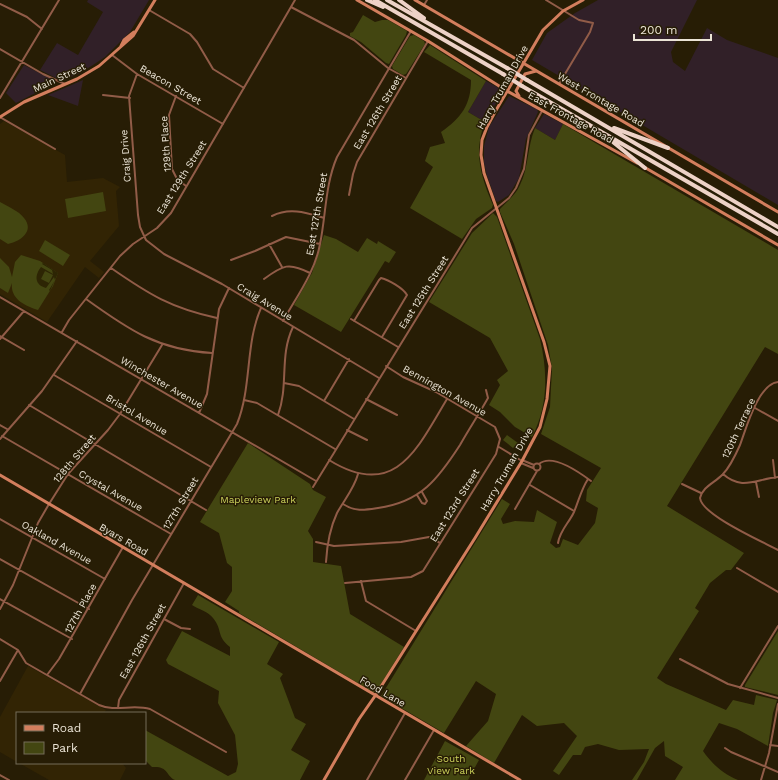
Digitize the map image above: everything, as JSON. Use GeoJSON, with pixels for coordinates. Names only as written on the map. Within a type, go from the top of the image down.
{"type":"FeatureCollection","features":[{"type":"Feature","properties":{"kind":"highway"},"geometry":{"type":"LineString","coordinates":[[367,0],[396,12]]}},
{"type":"Feature","properties":{"kind":"highway"},"geometry":{"type":"LineString","coordinates":[[376,0],[778,234]]}},
{"type":"Feature","properties":{"kind":"highway"},"geometry":{"type":"LineString","coordinates":[[387,0],[604,124],[778,226]]}},
{"type":"Feature","properties":{"kind":"highway"},"geometry":{"type":"LineString","coordinates":[[399,0],[425,19],[428,24]]}},
{"type":"Feature","properties":{"kind":"highway"},"geometry":{"type":"LineString","coordinates":[[604,124],[668,148]]}},
{"type":"Feature","properties":{"kind":"highway"},"geometry":{"type":"LineString","coordinates":[[604,133],[613,143],[645,168]]}},
{"type":"Feature","properties":{"kind":"street"},"geometry":{"type":"LineString","coordinates":[[0,98],[60,0]]}},
{"type":"Feature","properties":{"kind":"street","name":"Main Street"},"geometry":{"type":"LineString","coordinates":[[0,117],[24,102],[87,73],[112,55],[121,46],[127,44],[155,0]]}},
{"type":"Feature","properties":{"kind":"street","name":"East 129th Street"},"geometry":{"type":"LineString","coordinates":[[62,332],[125,250],[167,218],[295,0]]}},
{"type":"Feature","properties":{"kind":"street","name":"East Frontage Road"},"geometry":{"type":"LineString","coordinates":[[357,0],[428,41],[507,91],[778,244]]}},
{"type":"Feature","properties":{"kind":"street","name":"West Frontage Road"},"geometry":{"type":"LineString","coordinates":[[415,0],[778,212]]}},
{"type":"Feature","properties":{"kind":"street"},"geometry":{"type":"LineString","coordinates":[[424,5],[426,0]]}},
{"type":"Feature","properties":{"kind":"street"},"geometry":{"type":"LineString","coordinates":[[546,0],[579,20],[592,23],[590,32],[559,84]]}},
{"type":"Feature","properties":{"kind":"street","name":"Harry Truman Drive"},"geometry":{"type":"LineString","coordinates":[[325,780],[359,719],[375,696],[522,461],[540,427],[548,399],[550,366],[544,342],[484,173],[481,148],[487,126],[543,30],[563,10],[584,0]]}},
{"type":"Feature","properties":{"kind":"street"},"geometry":{"type":"LineString","coordinates":[[0,4],[27,17],[42,29]]}},
{"type":"Feature","properties":{"kind":"street"},"geometry":{"type":"LineString","coordinates":[[291,7],[354,40],[388,68],[406,78]]}},
{"type":"Feature","properties":{"kind":"street"},"geometry":{"type":"LineString","coordinates":[[149,10],[190,34],[197,42],[213,69],[244,88]]}},
{"type":"Feature","properties":{"kind":"street"},"geometry":{"type":"LineString","coordinates":[[388,68],[411,31]]}},
{"type":"Feature","properties":{"kind":"street","name":"East 126th Street"},"geometry":{"type":"LineString","coordinates":[[350,195],[352,174],[357,162],[428,41]]}},
{"type":"Feature","properties":{"kind":"street"},"geometry":{"type":"LineString","coordinates":[[0,49],[65,84]]}},
{"type":"Feature","properties":{"kind":"street","name":"Beacon Street"},"geometry":{"type":"LineString","coordinates":[[112,55],[137,74],[223,124]]}},
{"type":"Feature","properties":{"kind":"street","name":"East 127th Street"},"geometry":{"type":"LineString","coordinates":[[283,321],[310,273],[320,244],[333,166],[388,68]]}},
{"type":"Feature","properties":{"kind":"street"},"geometry":{"type":"LineString","coordinates":[[520,98],[516,88],[525,74],[536,71]]}},
{"type":"Feature","properties":{"kind":"street","name":"Craig Drive"},"geometry":{"type":"LineString","coordinates":[[137,74],[130,98],[138,215],[144,237]]}},
{"type":"Feature","properties":{"kind":"street"},"geometry":{"type":"LineString","coordinates":[[103,96],[130,98]]}},
{"type":"Feature","properties":{"kind":"street","name":"129th Place"},"geometry":{"type":"LineString","coordinates":[[176,96],[169,115],[172,169],[177,179],[186,186]]}},
{"type":"Feature","properties":{"kind":"street","name":"East 125th Street"},"geometry":{"type":"LineString","coordinates":[[313,487],[472,228],[509,198],[521,178],[526,162],[526,146],[529,134],[543,110]]}},
{"type":"Feature","properties":{"kind":"street"},"geometry":{"type":"LineString","coordinates":[[0,117],[55,149]]}},
{"type":"Feature","properties":{"kind":"street"},"geometry":{"type":"LineString","coordinates":[[272,216],[297,211],[324,218]]}},
{"type":"Feature","properties":{"kind":"street","name":"Craig Avenue"},"geometry":{"type":"LineString","coordinates":[[144,237],[164,254],[229,288],[379,378]]}},
{"type":"Feature","properties":{"kind":"street"},"geometry":{"type":"LineString","coordinates":[[232,260],[286,237],[320,244]]}},
{"type":"Feature","properties":{"kind":"street"},"geometry":{"type":"LineString","coordinates":[[269,244],[282,267]]}},
{"type":"Feature","properties":{"kind":"street"},"geometry":{"type":"LineString","coordinates":[[264,279],[282,267],[296,266],[310,273]]}},
{"type":"Feature","properties":{"kind":"street"},"geometry":{"type":"LineString","coordinates":[[111,267],[143,290],[163,302],[189,312],[217,318]]}},
{"type":"Feature","properties":{"kind":"street"},"geometry":{"type":"LineString","coordinates":[[354,321],[381,278],[404,291],[406,294],[382,337]]}},
{"type":"Feature","properties":{"kind":"street"},"geometry":{"type":"LineString","coordinates":[[199,413],[207,394],[220,303],[229,288]]}},
{"type":"Feature","properties":{"kind":"street","name":"Winchester Avenue"},"geometry":{"type":"LineString","coordinates":[[0,297],[316,481]]}},
{"type":"Feature","properties":{"kind":"street"},"geometry":{"type":"LineString","coordinates":[[86,299],[121,324],[162,345],[188,351],[212,353]]}},
{"type":"Feature","properties":{"kind":"street","name":"127th Street"},"geometry":{"type":"LineString","coordinates":[[80,694],[171,534],[233,432],[241,415],[254,327],[261,308]]}},
{"type":"Feature","properties":{"kind":"street"},"geometry":{"type":"LineString","coordinates":[[24,311],[0,337],[24,350]]}},
{"type":"Feature","properties":{"kind":"street"},"geometry":{"type":"LineString","coordinates":[[352,319],[398,347]]}},
{"type":"Feature","properties":{"kind":"street"},"geometry":{"type":"LineString","coordinates":[[278,415],[283,399],[285,348],[293,327]]}},
{"type":"Feature","properties":{"kind":"street"},"geometry":{"type":"LineString","coordinates":[[0,439],[54,375],[76,342]]}},
{"type":"Feature","properties":{"kind":"street","name":"128th Street"},"geometry":{"type":"LineString","coordinates":[[0,609],[19,570],[32,537],[49,504],[68,474],[95,445],[120,414],[162,345]]}},
{"type":"Feature","properties":{"kind":"street"},"geometry":{"type":"LineString","coordinates":[[324,401],[349,359]]}},
{"type":"Feature","properties":{"kind":"street","name":"Bennington Avenue"},"geometry":{"type":"LineString","coordinates":[[386,366],[495,426],[500,439],[499,447]]}},
{"type":"Feature","properties":{"kind":"street","name":"Bristol Avenue"},"geometry":{"type":"LineString","coordinates":[[54,375],[211,467]]}},
{"type":"Feature","properties":{"kind":"street","name":"120th Terrace"},"geometry":{"type":"LineString","coordinates":[[701,493],[723,474],[738,448],[748,420],[767,387],[778,382]]}},
{"type":"Feature","properties":{"kind":"street"},"geometry":{"type":"LineString","coordinates":[[284,383],[299,386],[354,419]]}},
{"type":"Feature","properties":{"kind":"street"},"geometry":{"type":"LineString","coordinates":[[343,504],[352,509],[363,510],[395,505],[422,492],[443,471],[478,417],[488,398],[486,390]]}},
{"type":"Feature","properties":{"kind":"street"},"geometry":{"type":"LineString","coordinates":[[366,399],[397,415]]}},
{"type":"Feature","properties":{"kind":"street"},"geometry":{"type":"LineString","coordinates":[[329,460],[344,469],[358,474],[384,472],[407,460],[417,449],[447,399]]}},
{"type":"Feature","properties":{"kind":"street"},"geometry":{"type":"LineString","coordinates":[[244,400],[257,403],[335,449]]}},
{"type":"Feature","properties":{"kind":"street"},"geometry":{"type":"LineString","coordinates":[[29,405],[206,510]]}},
{"type":"Feature","properties":{"kind":"street"},"geometry":{"type":"LineString","coordinates":[[755,408],[778,421]]}},
{"type":"Feature","properties":{"kind":"street"},"geometry":{"type":"LineString","coordinates":[[0,425],[7,429]]}},
{"type":"Feature","properties":{"kind":"street"},"geometry":{"type":"LineString","coordinates":[[347,430],[367,440]]}},
{"type":"Feature","properties":{"kind":"street","name":"Crystal Avenue"},"geometry":{"type":"LineString","coordinates":[[2,436],[171,534]]}},
{"type":"Feature","properties":{"kind":"street"},"geometry":{"type":"LineString","coordinates":[[499,447],[534,467],[537,471]]}},
{"type":"Feature","properties":{"kind":"street","name":"East 123rd Street"},"geometry":{"type":"LineString","coordinates":[[361,582],[411,577],[423,571],[499,447]]}},
{"type":"Feature","properties":{"kind":"street"},"geometry":{"type":"LineString","coordinates":[[534,467],[544,461],[553,460],[590,481]]}},
{"type":"Feature","properties":{"kind":"street"},"geometry":{"type":"LineString","coordinates":[[723,474],[737,484],[776,478],[773,460]]}},
{"type":"Feature","properties":{"kind":"street"},"geometry":{"type":"LineString","coordinates":[[515,509],[540,468],[539,464]]}},
{"type":"Feature","properties":{"kind":"street"},"geometry":{"type":"LineString","coordinates":[[326,562],[333,523],[354,487],[358,474]]}},
{"type":"Feature","properties":{"kind":"street","name":"Byars Road"},"geometry":{"type":"LineString","coordinates":[[0,475],[239,616]]}},
{"type":"Feature","properties":{"kind":"street"},"geometry":{"type":"LineString","coordinates":[[558,543],[561,531],[574,511],[579,493],[588,479]]}},
{"type":"Feature","properties":{"kind":"street"},"geometry":{"type":"LineString","coordinates":[[756,482],[759,497]]}},
{"type":"Feature","properties":{"kind":"street"},"geometry":{"type":"LineString","coordinates":[[682,484],[701,493],[700,502],[708,512],[778,550]]}},
{"type":"Feature","properties":{"kind":"street"},"geometry":{"type":"LineString","coordinates":[[530,485],[574,511]]}},
{"type":"Feature","properties":{"kind":"street"},"geometry":{"type":"LineString","coordinates":[[417,495],[422,503],[425,504],[427,500],[422,492]]}},
{"type":"Feature","properties":{"kind":"street","name":"Oakland Avenue"},"geometry":{"type":"LineString","coordinates":[[0,519],[105,579]]}},
{"type":"Feature","properties":{"kind":"street"},"geometry":{"type":"LineString","coordinates":[[316,542],[328,546],[401,542],[429,537],[440,543]]}},
{"type":"Feature","properties":{"kind":"street","name":"127th Place"},"geometry":{"type":"LineString","coordinates":[[47,675],[72,639],[123,547]]}},
{"type":"Feature","properties":{"kind":"street"},"geometry":{"type":"LineString","coordinates":[[0,559],[89,609]]}},
{"type":"Feature","properties":{"kind":"street"},"geometry":{"type":"LineString","coordinates":[[737,568],[778,592]]}},
{"type":"Feature","properties":{"kind":"street"},"geometry":{"type":"LineString","coordinates":[[345,583],[361,582],[366,601],[416,631]]}},
{"type":"Feature","properties":{"kind":"street","name":"East 126th Street"},"geometry":{"type":"LineString","coordinates":[[118,708],[119,700],[184,583]]}},
{"type":"Feature","properties":{"kind":"street"},"geometry":{"type":"LineString","coordinates":[[0,599],[72,639]]}},
{"type":"Feature","properties":{"kind":"street","name":"Food Lane"},"geometry":{"type":"LineString","coordinates":[[239,616],[520,780]]}},
{"type":"Feature","properties":{"kind":"street"},"geometry":{"type":"LineString","coordinates":[[164,618],[181,628],[190,629]]}},
{"type":"Feature","properties":{"kind":"street"},"geometry":{"type":"LineString","coordinates":[[740,688],[778,626]]}},
{"type":"Feature","properties":{"kind":"street"},"geometry":{"type":"LineString","coordinates":[[0,639],[18,650],[26,663],[104,707],[139,707],[150,709],[226,752]]}},
{"type":"Feature","properties":{"kind":"street"},"geometry":{"type":"LineString","coordinates":[[0,681],[18,650]]}},
{"type":"Feature","properties":{"kind":"street"},"geometry":{"type":"LineString","coordinates":[[680,659],[740,688],[778,698]]}},
{"type":"Feature","properties":{"kind":"street"},"geometry":{"type":"LineString","coordinates":[[761,780],[778,704]]}},
{"type":"Feature","properties":{"kind":"street"},"geometry":{"type":"LineString","coordinates":[[367,780],[405,713]]}},
{"type":"Feature","properties":{"kind":"street"},"geometry":{"type":"LineString","coordinates":[[405,780],[434,730]]}},
{"type":"Feature","properties":{"kind":"street"},"geometry":{"type":"LineString","coordinates":[[770,745],[778,746]]}},
{"type":"Feature","properties":{"kind":"street"},"geometry":{"type":"LineString","coordinates":[[725,748],[778,772]]}},
{"type":"Feature","properties":{"kind":"street"},"geometry":{"type":"LineString","coordinates":[[0,775],[8,780]]}},
{"type":"Feature","properties":{"kind":"shaded area"},"geometry":{"type":"Polygon","coordinates":[[[88,0],[149,0],[130,32],[105,57],[80,73],[62,81],[40,70],[57,43],[78,55],[103,12],[87,2],[88,0]]]}},
{"type":"Feature","properties":{"kind":"shaded area"},"geometry":{"type":"Polygon","coordinates":[[[598,0],[697,0],[671,52],[673,62],[685,71],[707,28],[727,40],[778,58],[778,205],[532,60],[547,33],[575,13],[598,0]]]}},
{"type":"Feature","properties":{"kind":"shaded area"},"geometry":{"type":"Polygon","coordinates":[[[24,65],[53,80],[54,82],[16,103],[6,93],[24,65]]]}},
{"type":"Feature","properties":{"kind":"shaded area"},"geometry":{"type":"Polygon","coordinates":[[[83,80],[78,106],[48,95],[83,80]]]}},
{"type":"Feature","properties":{"kind":"shaded area"},"geometry":{"type":"Polygon","coordinates":[[[486,81],[499,88],[502,93],[485,122],[468,112],[486,81]]]}},
{"type":"Feature","properties":{"kind":"shaded area"},"geometry":{"type":"Polygon","coordinates":[[[509,96],[537,109],[538,112],[526,139],[519,178],[509,195],[498,202],[496,201],[487,176],[484,163],[484,146],[489,127],[509,96]]]}},
{"type":"Feature","properties":{"kind":"shaded area"},"geometry":{"type":"Polygon","coordinates":[[[544,114],[563,124],[555,140],[535,128],[544,114]]]}},
{"type":"Feature","properties":{"kind":"shaded area"},"geometry":{"type":"Polygon","coordinates":[[[4,121],[65,155],[67,182],[103,178],[120,187],[116,191],[119,226],[90,261],[104,272],[99,278],[85,267],[47,322],[0,294],[0,124],[4,121]]]}},
{"type":"Feature","properties":{"kind":"shaded area"},"geometry":{"type":"Polygon","coordinates":[[[28,666],[106,710],[105,712],[16,712],[16,761],[0,752],[0,717],[28,666]]]}},
{"type":"Feature","properties":{"kind":"shaded area"},"geometry":{"type":"Polygon","coordinates":[[[21,764],[123,764],[126,768],[120,780],[49,780],[21,764]]]}},
{"type":"Feature","properties":{"kind":"green space"},"geometry":{"type":"Polygon","coordinates":[[[363,15],[375,22],[388,20],[407,31],[389,64],[361,42],[350,36],[350,33],[353,32],[363,15]]]}},
{"type":"Feature","properties":{"kind":"green space"},"geometry":{"type":"Polygon","coordinates":[[[414,35],[424,41],[425,44],[406,74],[403,75],[393,69],[392,66],[410,36],[414,35]]]}},
{"type":"Feature","properties":{"kind":"green space"},"geometry":{"type":"Polygon","coordinates":[[[430,45],[486,81],[468,112],[485,122],[481,133],[479,154],[482,174],[493,205],[492,208],[476,219],[462,239],[410,208],[433,167],[425,161],[430,147],[445,143],[441,132],[448,127],[464,110],[471,89],[471,80],[424,52],[430,45]]]}},
{"type":"Feature","properties":{"kind":"green space"},"geometry":{"type":"Polygon","coordinates":[[[563,124],[778,250],[778,354],[765,347],[667,506],[744,553],[731,570],[726,570],[710,583],[695,608],[699,611],[657,678],[666,684],[726,710],[733,700],[754,705],[756,695],[777,700],[773,713],[768,746],[737,729],[719,723],[703,751],[718,768],[738,780],[675,780],[683,767],[665,756],[664,741],[655,748],[637,780],[632,780],[644,762],[649,749],[619,750],[598,744],[585,747],[581,755],[573,755],[559,775],[553,771],[577,736],[564,723],[537,726],[522,715],[494,763],[466,746],[488,721],[496,694],[476,681],[444,733],[381,696],[502,499],[510,504],[501,519],[503,524],[515,521],[534,522],[537,510],[557,522],[550,543],[556,548],[560,547],[563,539],[578,545],[595,523],[598,508],[586,501],[587,490],[601,468],[541,434],[550,407],[552,368],[548,345],[514,244],[500,212],[500,209],[516,192],[523,178],[532,135],[535,128],[555,140],[563,124]]]}},
{"type":"Feature","properties":{"kind":"green space"},"geometry":{"type":"Polygon","coordinates":[[[103,192],[106,211],[68,218],[65,199],[103,192]]]}},
{"type":"Feature","properties":{"kind":"green space"},"geometry":{"type":"Polygon","coordinates":[[[0,202],[22,215],[27,223],[28,227],[25,235],[13,243],[8,244],[0,239],[0,202]]]}},
{"type":"Feature","properties":{"kind":"green space"},"geometry":{"type":"Polygon","coordinates":[[[493,213],[497,217],[540,339],[543,352],[545,377],[544,401],[532,437],[515,427],[500,412],[489,405],[500,385],[497,380],[508,371],[490,338],[429,302],[472,233],[493,213]]]}},
{"type":"Feature","properties":{"kind":"green space"},"geometry":{"type":"Polygon","coordinates":[[[324,235],[336,239],[358,252],[367,238],[377,244],[378,241],[396,252],[389,263],[385,261],[341,332],[294,305],[312,273],[324,235]]]}},
{"type":"Feature","properties":{"kind":"green space"},"geometry":{"type":"Polygon","coordinates":[[[45,240],[70,255],[63,266],[39,251],[45,240]]]}},
{"type":"Feature","properties":{"kind":"green space"},"geometry":{"type":"Polygon","coordinates":[[[21,255],[40,261],[58,273],[53,286],[38,310],[24,304],[16,298],[13,293],[12,283],[8,293],[0,288],[0,258],[9,267],[12,277],[15,262],[21,255]]]}},
{"type":"Feature","properties":{"kind":"green space"},"geometry":{"type":"Polygon","coordinates":[[[507,435],[518,443],[513,448],[503,440],[507,435]]]}},
{"type":"Feature","properties":{"kind":"green space","name":"Mapleview Park"},"geometry":{"type":"Polygon","coordinates":[[[248,443],[310,484],[313,490],[326,497],[308,531],[313,539],[313,562],[341,566],[350,614],[404,647],[376,692],[373,692],[239,613],[239,611],[225,602],[232,591],[232,567],[227,563],[219,533],[200,522],[248,443]]]}},
{"type":"Feature","properties":{"kind":"green space"},"geometry":{"type":"Polygon","coordinates":[[[198,595],[279,642],[267,664],[283,674],[280,678],[295,718],[306,724],[291,750],[310,761],[300,780],[175,780],[164,769],[152,767],[146,761],[146,731],[228,776],[236,772],[238,764],[235,735],[218,703],[219,691],[168,664],[166,660],[182,631],[230,656],[230,647],[223,640],[216,622],[206,612],[192,605],[198,595]]]}},
{"type":"Feature","properties":{"kind":"green space"},"geometry":{"type":"Polygon","coordinates":[[[778,631],[778,695],[745,687],[745,685],[778,631]]]}},
{"type":"Feature","properties":{"kind":"green space","name":"South View Park"},"geometry":{"type":"Polygon","coordinates":[[[445,741],[479,760],[468,780],[424,780],[445,741]]]}},
{"type":"Feature","properties":{"kind":"sand"},"geometry":{"type":"Polygon","coordinates":[[[43,263],[58,273],[55,280],[54,277],[46,288],[42,287],[37,280],[39,270],[41,267],[53,274],[52,270],[42,264],[43,263]],[[45,271],[41,279],[49,283],[53,275],[45,271]]]}}]}
